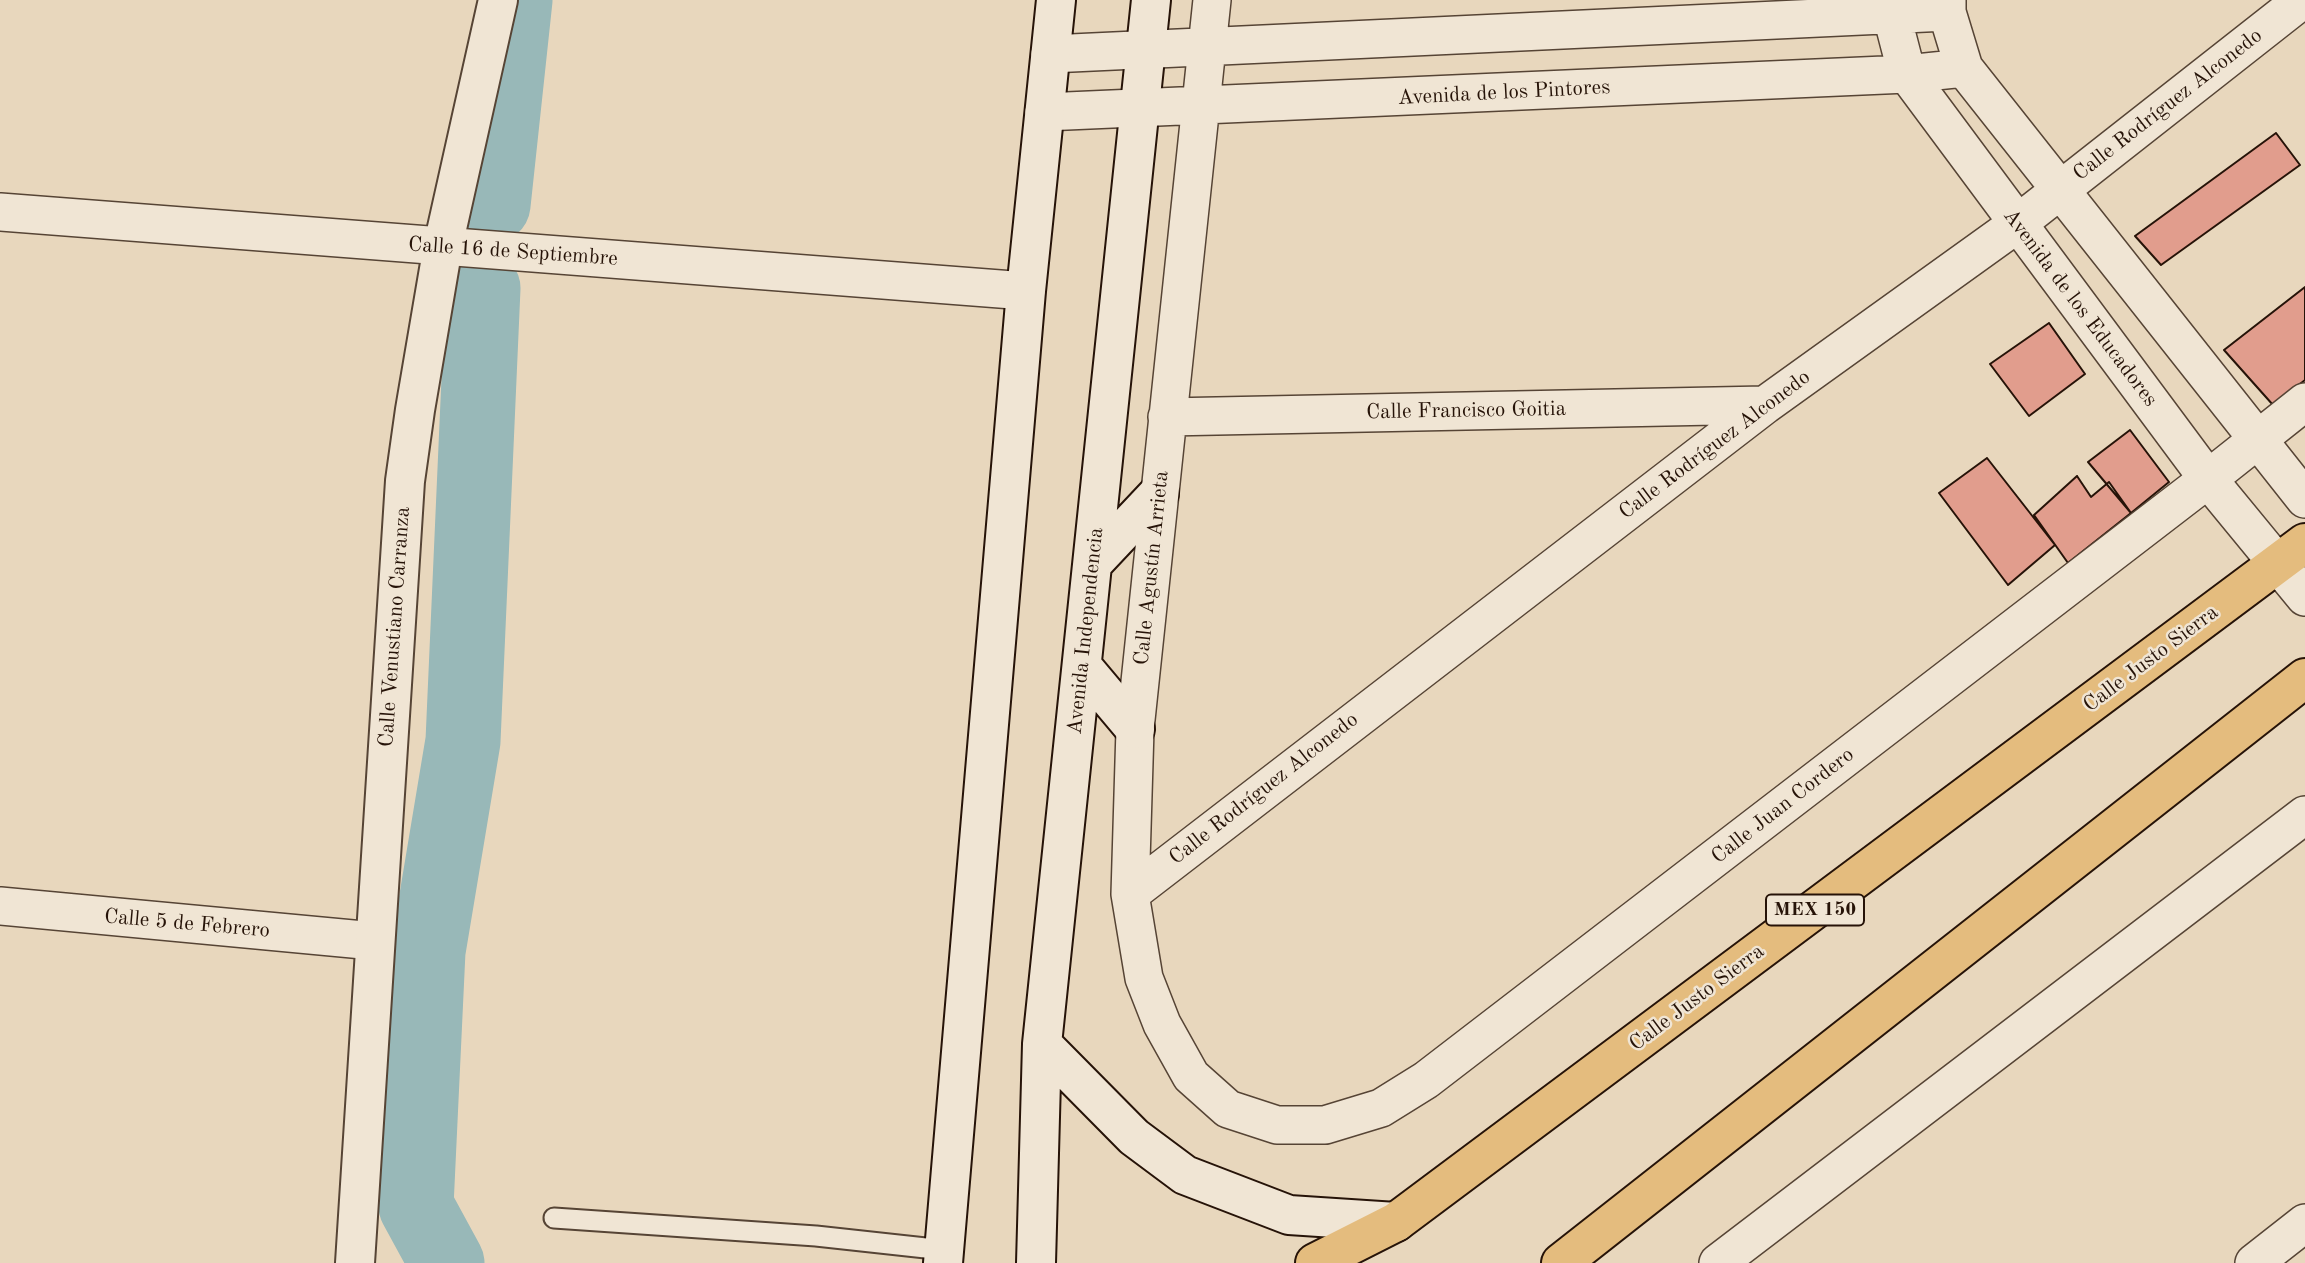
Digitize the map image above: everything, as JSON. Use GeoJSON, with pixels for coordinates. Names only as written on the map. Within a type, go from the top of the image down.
{"type":"FeatureCollection","features":[{"type":"Feature","properties":{"kind":"main road","name":"Calle Venustiano Carranza"},"geometry":{"type":"LineString","coordinates":[[355,1263],[405,481],[443,246],[498,0]]}},
{"type":"Feature","properties":{"kind":"main road"},"geometry":{"type":"LineString","coordinates":[[944,1256],[1026,291],[1056,0]]}},
{"type":"Feature","properties":{"kind":"main road","name":"Avenida Independencia"},"geometry":{"type":"LineString","coordinates":[[1035,1263],[1042,1045],[1151,0]]}},
{"type":"Feature","properties":{"kind":"main road"},"geometry":{"type":"LineString","coordinates":[[1094,562],[1159,493]]}},
{"type":"Feature","properties":{"kind":"main road","name":"Calle Justo Sierra"},"geometry":{"type":"LineString","coordinates":[[1315,1263],[1396,1222],[2291,554]]}},
{"type":"Feature","properties":{"kind":"main road"},"geometry":{"type":"LineString","coordinates":[[1082,666],[1135,729]]}},
{"type":"Feature","properties":{"kind":"main road"},"geometry":{"type":"LineString","coordinates":[[1561,1263],[2305,678]]}},
{"type":"Feature","properties":{"kind":"main road"},"geometry":{"type":"LineString","coordinates":[[2264,711],[2305,708]]}},
{"type":"Feature","properties":{"kind":"main road"},"geometry":{"type":"LineString","coordinates":[[1042,1045],[1134,1137],[1185,1175],[1289,1215],[1396,1222]]}},
{"type":"Feature","properties":{"kind":"street","name":"Calle Agustín Arrieta"},"geometry":{"type":"LineString","coordinates":[[1212,0],[1135,729],[1130,894],[1144,978],[1162,1024],[1191,1076],[1228,1109]]}},
{"type":"Feature","properties":{"kind":"street","name":"Calle Rodríguez Alconedo"},"geometry":{"type":"LineString","coordinates":[[1130,894],[1765,405],[2017,224],[2302,0]]}},
{"type":"Feature","properties":{"kind":"street"},"geometry":{"type":"LineString","coordinates":[[1050,54],[1947,6],[1964,68],[2305,499]]}},
{"type":"Feature","properties":{"kind":"street","name":"Avenida de los Educadores"},"geometry":{"type":"LineString","coordinates":[[1892,8],[1907,74],[2208,479],[2291,554],[2305,597]]}},
{"type":"Feature","properties":{"kind":"street","name":"Avenida de los Pintores"},"geometry":{"type":"LineString","coordinates":[[1044,112],[1907,74],[1964,68]]}},
{"type":"Feature","properties":{"kind":"street","name":"Calle 16 de Septiembre"},"geometry":{"type":"LineString","coordinates":[[0,212],[1026,291]]}},
{"type":"Feature","properties":{"kind":"street","name":"Calle Juan Cordero"},"geometry":{"type":"LineString","coordinates":[[1228,1109],[1277,1125],[1325,1125],[1381,1108],[1426,1080],[2305,402]]}},
{"type":"Feature","properties":{"kind":"street","name":"Calle Francisco Goitia"},"geometry":{"type":"LineString","coordinates":[[1167,417],[1765,405]]}},
{"type":"Feature","properties":{"kind":"street"},"geometry":{"type":"LineString","coordinates":[[1718,1263],[2305,815]]}},
{"type":"Feature","properties":{"kind":"street","name":"Calle 5 de Febrero"},"geometry":{"type":"LineString","coordinates":[[0,906],[374,941]]}},
{"type":"Feature","properties":{"kind":"street"},"geometry":{"type":"LineString","coordinates":[[2254,1263],[2305,1223]]}},
{"type":"Feature","properties":{"kind":"lane"},"geometry":{"type":"LineString","coordinates":[[554,1218],[816,1236],[944,1256]]}},
{"type":"Feature","properties":{"kind":"building"},"geometry":{"type":"Polygon","coordinates":[[[2276,133],[2300,165],[2161,265],[2135,236],[2276,133]]]}},
{"type":"Feature","properties":{"kind":"building"},"geometry":{"type":"Polygon","coordinates":[[[2305,287],[2305,380],[2273,405],[2224,350],[2305,287]]]}},
{"type":"Feature","properties":{"kind":"building"},"geometry":{"type":"Polygon","coordinates":[[[2049,323],[2085,374],[2029,416],[1990,364],[2049,323]]]}},
{"type":"Feature","properties":{"kind":"building"},"geometry":{"type":"Polygon","coordinates":[[[2130,430],[2169,482],[2131,513],[2088,462],[2130,430]]]}},
{"type":"Feature","properties":{"kind":"building"},"geometry":{"type":"Polygon","coordinates":[[[1987,458],[2055,545],[2008,585],[1939,493],[1987,458]]]}},
{"type":"Feature","properties":{"kind":"building"},"geometry":{"type":"Polygon","coordinates":[[[2077,476],[2091,497],[2109,482],[2131,513],[2068,563],[2034,515],[2077,476]]]}},
{"type":"Feature","properties":{"kind":"waterway"},"geometry":{"type":"LineString","coordinates":[[493,205],[515,0]]}},
{"type":"Feature","properties":{"kind":"waterway"},"geometry":{"type":"LineString","coordinates":[[447,1263],[416,1206],[428,951],[463,741],[483,288]]}}]}
